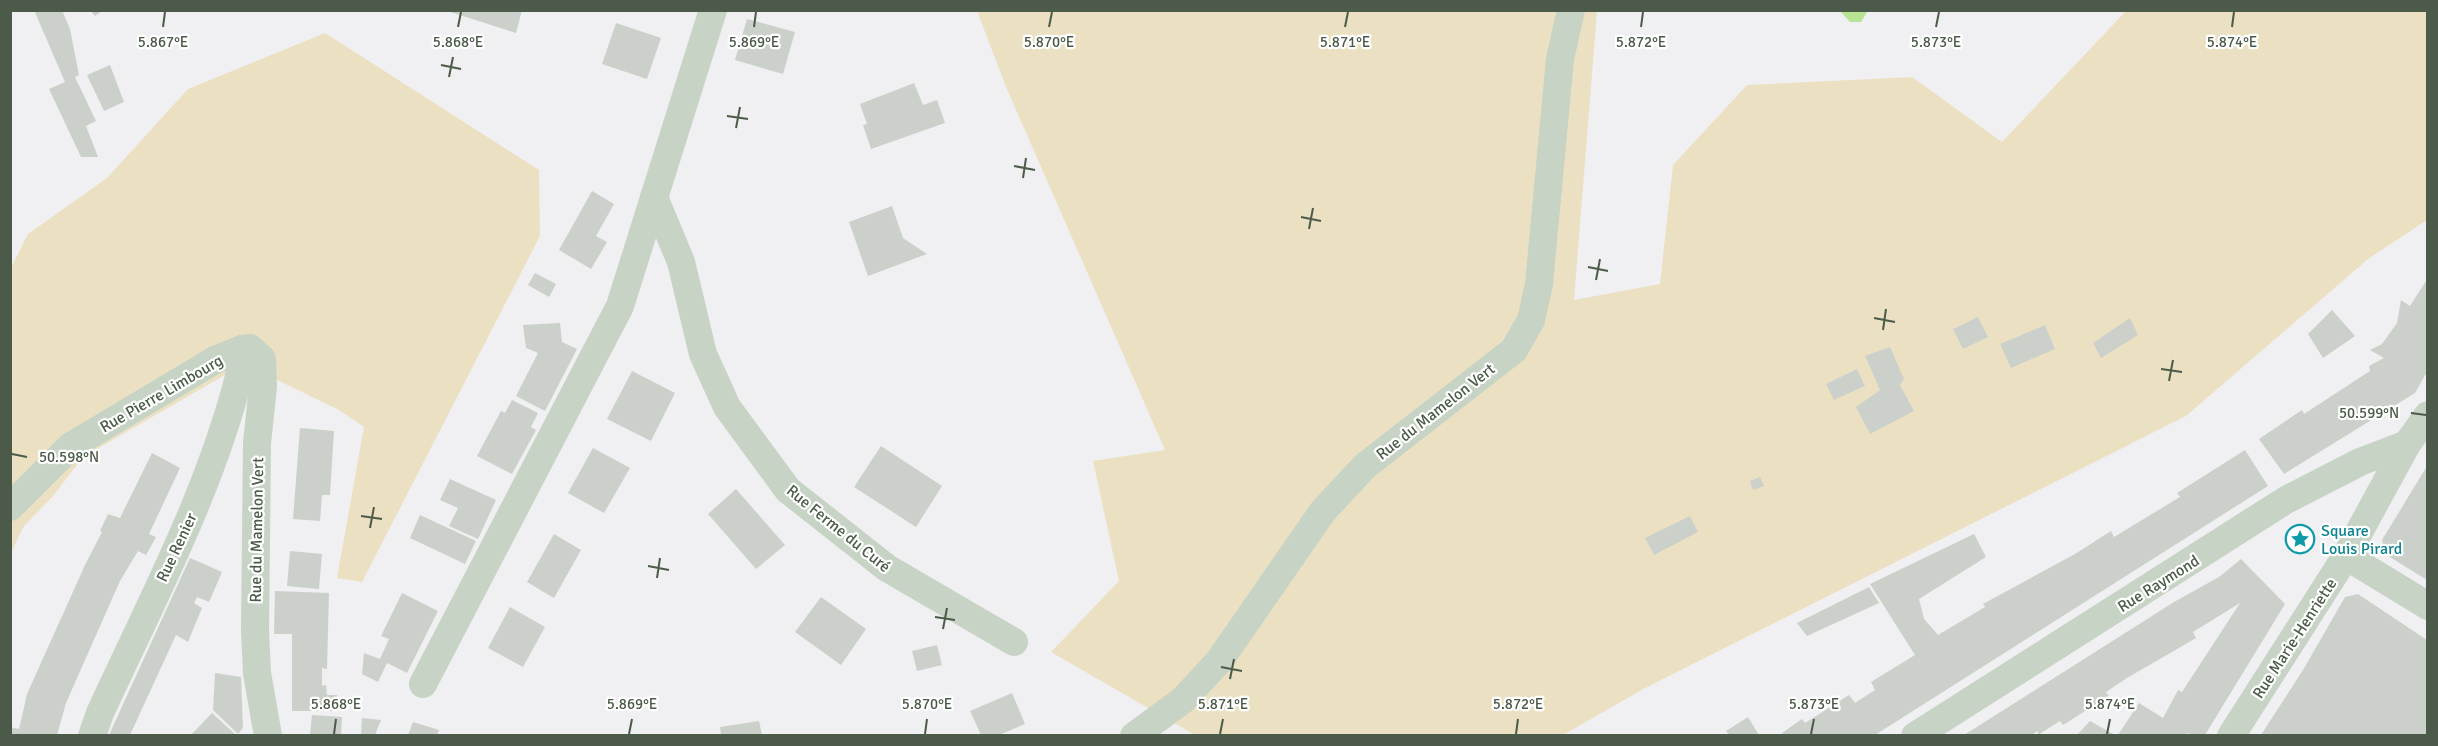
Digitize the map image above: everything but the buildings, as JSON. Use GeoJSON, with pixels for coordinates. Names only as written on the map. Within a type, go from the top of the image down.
{"type":"FeatureCollection","features":[{"type":"Feature","properties":{"kind":"street"},"geometry":{"type":"LineString","coordinates":[[423,684],[620,306],[713,10]]}},
{"type":"Feature","properties":{"kind":"street","name":"Rue du Mamelon Vert"},"geometry":{"type":"LineString","coordinates":[[1134,735],[1183,700],[1219,661],[1323,512],[1365,466],[1514,350],[1532,320],[1539,284],[1560,59],[1571,10]]}},
{"type":"Feature","properties":{"kind":"street","name":"Rue Ferme du Curé"},"geometry":{"type":"LineString","coordinates":[[654,197],[681,262],[703,354],[727,407],[788,490],[887,568],[1014,642]]}},
{"type":"Feature","properties":{"kind":"street","name":"Rue du Mamelon Vert"},"geometry":{"type":"LineString","coordinates":[[232,354],[250,348],[262,359],[263,387],[257,443],[255,631],[257,673],[268,735]]}},
{"type":"Feature","properties":{"kind":"street","name":"Rue Pierre Limbourg"},"geometry":{"type":"LineString","coordinates":[[10,507],[71,446],[215,360],[232,354]]}},
{"type":"Feature","properties":{"kind":"street","name":"Rue Renier"},"geometry":{"type":"LineString","coordinates":[[92,735],[192,513],[212,462],[240,373],[238,362],[232,354]]}},
{"type":"Feature","properties":{"kind":"street","name":"Rue Marie-Henriette"},"geometry":{"type":"LineString","coordinates":[[2231,735],[2346,556],[2406,444],[2427,415]]}},
{"type":"Feature","properties":{"kind":"street","name":"Rue Raymond"},"geometry":{"type":"LineString","coordinates":[[1922,734],[2286,500],[2360,462],[2406,444]]}},
{"type":"Feature","properties":{"kind":"street"},"geometry":{"type":"LineString","coordinates":[[2346,556],[2427,606]]}},
{"type":"Feature","properties":{"kind":"shaded area"},"geometry":{"type":"Polygon","coordinates":[[[977,11],[1597,11],[1574,300],[1660,284],[1673,165],[1747,85],[1912,77],[2002,142],[2126,11],[2427,11],[2427,220],[2368,259],[2186,416],[1645,688],[1563,735],[1195,735],[1051,652],[1119,581],[1093,461],[1165,450],[1006,87],[977,11]]]}},
{"type":"Feature","properties":{"kind":"shaded area"},"geometry":{"type":"Polygon","coordinates":[[[1840,11],[1867,12],[1861,22],[1850,22],[1840,11]]]}},
{"type":"Feature","properties":{"kind":"shaded area"},"geometry":{"type":"Polygon","coordinates":[[[325,33],[539,170],[540,236],[362,582],[337,578],[364,427],[339,410],[244,364],[83,457],[53,496],[24,526],[11,552],[11,268],[28,234],[107,178],[188,89],[325,33]]]}},
{"type":"Feature","properties":{"kind":"place","name":"Square Louis Pirard"},"geometry":{"type":"Point","coordinates":[2300,539]}}]}
